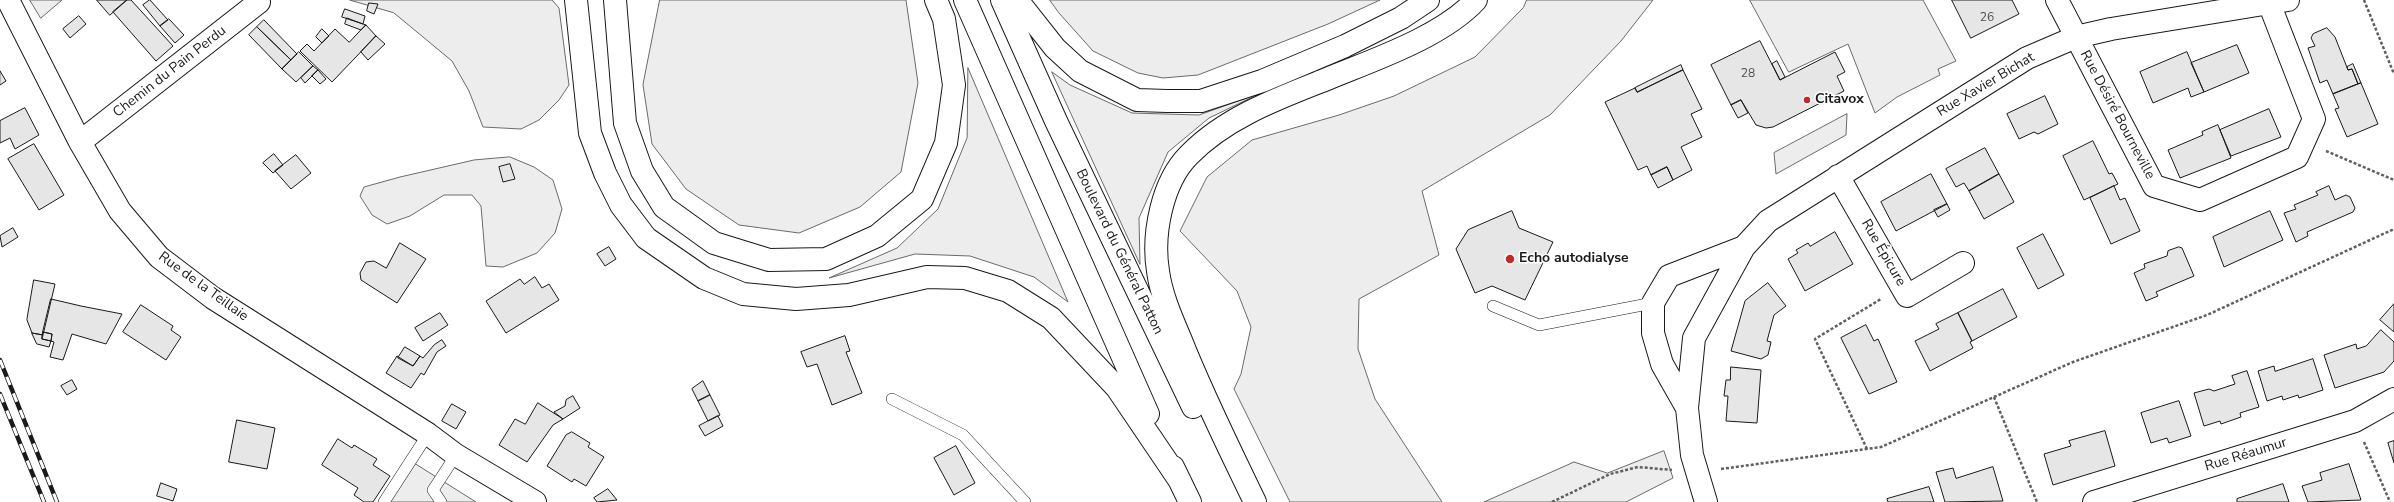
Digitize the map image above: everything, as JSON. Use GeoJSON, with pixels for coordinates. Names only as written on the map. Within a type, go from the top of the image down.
{"type":"FeatureCollection","features":[{"type":"Feature","properties":{"kind":"main road","name":"Rue de la Teillaie"},"geometry":{"type":"LineString","coordinates":[[8,0],[80,142],[120,211],[159,257],[213,298],[428,434],[456,456],[535,502]]}},
{"type":"Feature","properties":{"kind":"main road"},"geometry":{"type":"LineString","coordinates":[[576,0],[590,133],[605,173],[621,205],[646,238],[704,278],[743,294],[796,299],[849,295],[927,277],[965,278],[1008,292],[1051,318],[1118,388],[1180,481]]}},
{"type":"Feature","properties":{"kind":"main road"},"geometry":{"type":"LineString","coordinates":[[615,0],[625,123],[646,177],[664,207],[714,243],[769,260],[826,259],[877,236],[922,199],[946,143],[954,85],[944,19],[936,0]]}},
{"type":"Feature","properties":{"kind":"main road"},"geometry":{"type":"LineString","coordinates":[[965,0],[1141,400],[1190,502]]}},
{"type":"Feature","properties":{"kind":"main road","name":"Boulevard du Général Patton"},"geometry":{"type":"LineString","coordinates":[[1002,0],[1056,121],[1239,502]]}},
{"type":"Feature","properties":{"kind":"main road"},"geometry":{"type":"LineString","coordinates":[[1017,0],[1055,48],[1080,71],[1137,100],[1201,101],[1262,81],[1346,46],[1401,18],[1428,0]]}},
{"type":"Feature","properties":{"kind":"main road"},"geometry":{"type":"LineString","coordinates":[[1255,502],[1192,369],[1168,308],[1158,271],[1156,247],[1158,226],[1163,203],[1173,178],[1187,156],[1209,137],[1234,120],[1288,94],[1411,44],[1439,28],[1476,0]]}},
{"type":"Feature","properties":{"kind":"main road","name":"Rue Désiré Bourneville"},"geometry":{"type":"LineString","coordinates":[[2057,0],[2154,186],[2200,200],[2297,157],[2314,119],[2278,2]]}},
{"type":"Feature","properties":{"kind":"main road","name":"Chemin du Pain Perdu"},"geometry":{"type":"LineString","coordinates":[[80,142],[259,2]]}},
{"type":"Feature","properties":{"kind":"main road","name":"Rue Xavier Bichat"},"geometry":{"type":"LineString","coordinates":[[1706,502],[1696,472],[1687,408],[1694,338],[1744,247],[1768,221],[2027,58],[2076,37],[2278,2]]}},
{"type":"Feature","properties":{"kind":"main road","name":"Rue Épicure"},"geometry":{"type":"LineString","coordinates":[[1838,176],[1907,296],[1963,263]]}},
{"type":"Feature","properties":{"kind":"main road","name":"Rue Xavier Bichat"},"geometry":{"type":"LineString","coordinates":[[1687,408],[1662,364],[1653,333],[1653,303],[1669,276],[1744,247]]}},
{"type":"Feature","properties":{"kind":"main road","name":"Rue Réaumur"},"geometry":{"type":"LineString","coordinates":[[2094,502],[2355,421],[2394,399]]}},
{"type":"Feature","properties":{"kind":"lane"},"geometry":{"type":"LineString","coordinates":[[1493,306],[1539,325],[1653,303]]}},
{"type":"Feature","properties":{"kind":"lane"},"geometry":{"type":"LineString","coordinates":[[892,399],[963,435],[1025,502]]}},
{"type":"Feature","properties":{"kind":"lane"},"geometry":{"type":"LineString","coordinates":[[384,502],[428,434]]}},
{"type":"Feature","properties":{"kind":"lane"},"geometry":{"type":"LineString","coordinates":[[441,502],[434,490],[456,456]]}},
{"type":"Feature","properties":{"kind":"path"},"geometry":{"type":"LineString","coordinates":[[2364,0],[2394,74]]}},
{"type":"Feature","properties":{"kind":"path"},"geometry":{"type":"LineString","coordinates":[[2304,141],[2394,180]]}},
{"type":"Feature","properties":{"kind":"path"},"geometry":{"type":"LineString","coordinates":[[1552,502],[1610,474],[1638,467],[1696,472],[1881,447],[2073,362],[2207,315],[2394,229]]}},
{"type":"Feature","properties":{"kind":"path"},"geometry":{"type":"LineString","coordinates":[[1867,449],[1815,339],[1902,287]]}},
{"type":"Feature","properties":{"kind":"path"},"geometry":{"type":"LineString","coordinates":[[1994,397],[2037,502]]}},
{"type":"Feature","properties":{"kind":"path"},"geometry":{"type":"LineString","coordinates":[[2355,421],[2390,502]]}},
{"type":"Feature","properties":{"kind":"shaded area"},"geometry":{"type":"Polygon","coordinates":[[[30,0],[62,0],[41,18],[30,0]]]}},
{"type":"Feature","properties":{"kind":"shaded area"},"geometry":{"type":"Polygon","coordinates":[[[350,0],[552,0],[559,8],[569,85],[559,100],[539,120],[521,129],[483,127],[469,91],[452,61],[394,13],[350,0]]]}},
{"type":"Feature","properties":{"kind":"shaded area"},"geometry":{"type":"Polygon","coordinates":[[[660,0],[906,0],[918,83],[901,172],[860,207],[799,233],[739,225],[686,189],[652,144],[643,85],[660,0]]]}},
{"type":"Feature","properties":{"kind":"shaded area"},"geometry":{"type":"Polygon","coordinates":[[[1050,0],[1380,0],[1328,24],[1198,75],[1163,78],[1138,73],[1093,51],[1059,13],[1050,0]]]}},
{"type":"Feature","properties":{"kind":"shaded area"},"geometry":{"type":"Polygon","coordinates":[[[1527,0],[1653,0],[1621,41],[1550,115],[1422,191],[1439,255],[1359,299],[1358,349],[1375,399],[1442,502],[1290,502],[1234,389],[1241,374],[1251,327],[1237,291],[1180,231],[1207,177],[1252,140],[1339,115],[1394,96],[1475,57],[1523,8],[1527,0]]]}},
{"type":"Feature","properties":{"kind":"shaded area"},"geometry":{"type":"Polygon","coordinates":[[[1750,0],[1923,0],[1956,61],[1938,69],[1940,75],[1897,97],[1875,113],[1848,44],[1789,72],[1750,0]]]}},
{"type":"Feature","properties":{"kind":"shaded area"},"geometry":{"type":"Polygon","coordinates":[[[968,68],[1068,302],[1034,277],[970,256],[915,254],[829,278],[897,248],[938,209],[967,138],[968,68]]]}},
{"type":"Feature","properties":{"kind":"shaded area"},"geometry":{"type":"Polygon","coordinates":[[[1052,72],[1070,85],[1132,113],[1199,115],[1263,92],[1209,118],[1168,152],[1139,218],[1140,264],[1052,72]]]}},
{"type":"Feature","properties":{"kind":"shaded area"},"geometry":{"type":"Polygon","coordinates":[[[1847,114],[1846,135],[1776,174],[1774,153],[1847,114]]]}},
{"type":"Feature","properties":{"kind":"shaded area"},"geometry":{"type":"Polygon","coordinates":[[[510,157],[534,167],[553,180],[562,209],[555,233],[537,253],[503,267],[486,266],[481,206],[472,195],[444,195],[410,216],[387,224],[372,215],[360,196],[364,187],[400,177],[474,160],[510,157]]]}},
{"type":"Feature","properties":{"kind":"shaded area"},"geometry":{"type":"Polygon","coordinates":[[[1664,451],[1673,478],[1626,502],[1484,502],[1574,462],[1607,473],[1664,451]]]}},
{"type":"Feature","properties":{"kind":"shaded area"},"geometry":{"type":"Polygon","coordinates":[[[414,463],[476,502],[389,502],[414,463]]]}},
{"type":"Feature","properties":{"kind":"building"},"geometry":{"type":"Polygon","coordinates":[[[97,0],[127,0],[110,15],[97,0]]]}},
{"type":"Feature","properties":{"kind":"building"},"geometry":{"type":"Polygon","coordinates":[[[127,0],[131,0],[173,46],[156,61],[113,12],[127,0]]]}},
{"type":"Feature","properties":{"kind":"building"},"geometry":{"type":"Polygon","coordinates":[[[150,0],[168,20],[160,26],[143,5],[150,0]]]}},
{"type":"Feature","properties":{"kind":"building"},"geometry":{"type":"Polygon","coordinates":[[[1952,0],[2012,0],[2019,14],[1971,38],[1952,0]]]}},
{"type":"Feature","properties":{"kind":"building"},"geometry":{"type":"Polygon","coordinates":[[[369,3],[378,4],[374,14],[367,11],[369,3]]]}},
{"type":"Feature","properties":{"kind":"building"},"geometry":{"type":"Polygon","coordinates":[[[345,9],[365,16],[363,24],[342,17],[345,9]]]}},
{"type":"Feature","properties":{"kind":"building"},"geometry":{"type":"Polygon","coordinates":[[[79,16],[86,24],[70,38],[63,29],[79,16]]]}},
{"type":"Feature","properties":{"kind":"building"},"geometry":{"type":"Polygon","coordinates":[[[347,18],[366,25],[361,30],[345,24],[347,18]]]}},
{"type":"Feature","properties":{"kind":"building"},"geometry":{"type":"Polygon","coordinates":[[[169,19],[184,35],[175,43],[160,26],[169,19]]]}},
{"type":"Feature","properties":{"kind":"building"},"geometry":{"type":"Polygon","coordinates":[[[264,20],[297,54],[291,60],[257,27],[264,20]]]}},
{"type":"Feature","properties":{"kind":"building"},"geometry":{"type":"Polygon","coordinates":[[[366,25],[376,36],[332,82],[300,51],[307,44],[314,51],[335,29],[349,42],[366,25]]]}},
{"type":"Feature","properties":{"kind":"building"},"geometry":{"type":"Polygon","coordinates":[[[257,27],[291,60],[282,69],[249,35],[257,27]]]}},
{"type":"Feature","properties":{"kind":"building"},"geometry":{"type":"Polygon","coordinates":[[[2327,28],[2335,37],[2348,70],[2352,69],[2358,84],[2333,94],[2327,80],[2320,83],[2308,48],[2315,46],[2311,38],[2313,34],[2327,28]]]}},
{"type":"Feature","properties":{"kind":"building"},"geometry":{"type":"Polygon","coordinates":[[[322,29],[329,36],[322,43],[316,37],[322,29]]]}},
{"type":"Feature","properties":{"kind":"building"},"geometry":{"type":"Polygon","coordinates":[[[376,36],[385,44],[368,60],[361,52],[376,36]]]}},
{"type":"Feature","properties":{"kind":"building"},"geometry":{"type":"Polygon","coordinates":[[[1760,41],[1780,80],[1835,52],[1845,72],[1837,76],[1844,91],[1773,127],[1766,128],[1756,125],[1741,100],[1731,105],[1711,65],[1760,41]]]}},
{"type":"Feature","properties":{"kind":"building"},"geometry":{"type":"Polygon","coordinates":[[[2237,45],[2249,73],[2204,92],[2191,63],[2237,45]]]}},
{"type":"Feature","properties":{"kind":"building"},"geometry":{"type":"Polygon","coordinates":[[[299,52],[313,66],[296,82],[282,69],[299,52]]]}},
{"type":"Feature","properties":{"kind":"building"},"geometry":{"type":"Polygon","coordinates":[[[2187,52],[2204,92],[2191,97],[2188,88],[2153,103],[2140,72],[2187,52]]]}},
{"type":"Feature","properties":{"kind":"building"},"geometry":{"type":"Polygon","coordinates":[[[1777,61],[1785,77],[1780,80],[1772,64],[1777,61]]]}},
{"type":"Feature","properties":{"kind":"building"},"geometry":{"type":"Polygon","coordinates":[[[2353,64],[2361,83],[2358,84],[2352,69],[2348,70],[2347,67],[2353,64]]]}},
{"type":"Feature","properties":{"kind":"building"},"geometry":{"type":"Polygon","coordinates":[[[1681,65],[1683,70],[1637,92],[1635,88],[1681,65]]]}},
{"type":"Feature","properties":{"kind":"building"},"geometry":{"type":"Polygon","coordinates":[[[313,66],[318,70],[305,83],[301,78],[313,66]]]}},
{"type":"Feature","properties":{"kind":"building"},"geometry":{"type":"Polygon","coordinates":[[[318,70],[326,79],[320,84],[312,76],[318,70]]]}},
{"type":"Feature","properties":{"kind":"building"},"geometry":{"type":"Polygon","coordinates":[[[1683,70],[1702,109],[1691,114],[1702,137],[1681,147],[1692,170],[1673,180],[1667,167],[1651,175],[1647,166],[1638,170],[1605,102],[1635,88],[1637,92],[1683,70]]]}},
{"type":"Feature","properties":{"kind":"building"},"geometry":{"type":"Polygon","coordinates":[[[0,71],[6,81],[0,85],[0,71]]]}},
{"type":"Feature","properties":{"kind":"building"},"geometry":{"type":"Polygon","coordinates":[[[2361,83],[2378,124],[2347,137],[2335,109],[2339,108],[2333,94],[2361,83]]]}},
{"type":"Feature","properties":{"kind":"building"},"geometry":{"type":"Polygon","coordinates":[[[2045,96],[2058,124],[2038,134],[2034,132],[2019,139],[2007,114],[2045,96]]]}},
{"type":"Feature","properties":{"kind":"building"},"geometry":{"type":"Polygon","coordinates":[[[1741,100],[1748,113],[1738,118],[1731,105],[1741,100]]]}},
{"type":"Feature","properties":{"kind":"building"},"geometry":{"type":"Polygon","coordinates":[[[25,108],[39,135],[15,149],[10,138],[0,143],[0,121],[25,108]]]}},
{"type":"Feature","properties":{"kind":"building"},"geometry":{"type":"Polygon","coordinates":[[[2269,109],[2281,137],[2231,156],[2220,130],[2269,109]]]}},
{"type":"Feature","properties":{"kind":"building"},"geometry":{"type":"Polygon","coordinates":[[[2218,125],[2231,158],[2180,178],[2168,150],[2203,135],[2202,132],[2218,125]]]}},
{"type":"Feature","properties":{"kind":"building"},"geometry":{"type":"Polygon","coordinates":[[[2093,141],[2109,174],[2112,173],[2118,184],[2084,200],[2063,156],[2093,141]]]}},
{"type":"Feature","properties":{"kind":"building"},"geometry":{"type":"Polygon","coordinates":[[[34,144],[64,195],[39,210],[8,159],[34,144]]]}},
{"type":"Feature","properties":{"kind":"building"},"geometry":{"type":"Polygon","coordinates":[[[1985,148],[1999,174],[1969,191],[1964,183],[1956,187],[1946,169],[1985,148]]]}},
{"type":"Feature","properties":{"kind":"building"},"geometry":{"type":"Polygon","coordinates":[[[274,154],[283,165],[273,173],[263,163],[274,154]]]}},
{"type":"Feature","properties":{"kind":"building"},"geometry":{"type":"Polygon","coordinates":[[[296,155],[311,173],[291,189],[275,171],[296,155]]]}},
{"type":"Feature","properties":{"kind":"building"},"geometry":{"type":"Polygon","coordinates":[[[510,164],[515,179],[503,182],[499,167],[510,164]]]}},
{"type":"Feature","properties":{"kind":"building"},"geometry":{"type":"Polygon","coordinates":[[[1667,167],[1673,180],[1658,188],[1651,175],[1667,167]]]}},
{"type":"Feature","properties":{"kind":"building"},"geometry":{"type":"Polygon","coordinates":[[[1931,174],[1947,204],[1896,231],[1881,202],[1931,174]]]}},
{"type":"Feature","properties":{"kind":"building"},"geometry":{"type":"Polygon","coordinates":[[[1999,174],[2014,202],[1984,219],[1969,191],[1999,174]]]}},
{"type":"Feature","properties":{"kind":"building"},"geometry":{"type":"Polygon","coordinates":[[[2114,186],[2120,200],[2125,198],[2140,231],[2111,244],[2090,198],[2114,186]]]}},
{"type":"Feature","properties":{"kind":"building"},"geometry":{"type":"Polygon","coordinates":[[[2329,186],[2335,200],[2346,195],[2350,197],[2355,208],[2353,212],[2307,232],[2308,236],[2296,242],[2284,213],[2296,209],[2294,205],[2318,195],[2316,192],[2329,186]]]}},
{"type":"Feature","properties":{"kind":"building"},"geometry":{"type":"Polygon","coordinates":[[[1947,204],[1950,210],[1938,217],[1934,210],[1947,204]]]}},
{"type":"Feature","properties":{"kind":"building"},"geometry":{"type":"Polygon","coordinates":[[[1512,211],[1519,228],[1553,242],[1525,300],[1492,286],[1475,293],[1456,249],[1468,230],[1512,211]]]}},
{"type":"Feature","properties":{"kind":"building"},"geometry":{"type":"Polygon","coordinates":[[[2270,211],[2283,240],[2224,267],[2213,237],[2270,211]]]}},
{"type":"Feature","properties":{"kind":"building"},"geometry":{"type":"Polygon","coordinates":[[[13,228],[18,237],[2,247],[0,236],[13,228]]]}},
{"type":"Feature","properties":{"kind":"building"},"geometry":{"type":"Polygon","coordinates":[[[1835,232],[1853,264],[1805,291],[1788,259],[1798,253],[1796,250],[1808,243],[1810,246],[1835,232]]]}},
{"type":"Feature","properties":{"kind":"building"},"geometry":{"type":"Polygon","coordinates":[[[2043,234],[2064,275],[2038,289],[2017,248],[2043,234]]]}},
{"type":"Feature","properties":{"kind":"building"},"geometry":{"type":"Polygon","coordinates":[[[400,243],[426,259],[397,303],[361,280],[360,273],[366,262],[374,261],[386,268],[400,243]]]}},
{"type":"Feature","properties":{"kind":"building"},"geometry":{"type":"Polygon","coordinates":[[[609,247],[616,259],[605,266],[597,254],[609,247]]]}},
{"type":"Feature","properties":{"kind":"building"},"geometry":{"type":"Polygon","coordinates":[[[2179,247],[2182,248],[2194,276],[2156,292],[2158,296],[2146,301],[2134,273],[2145,268],[2144,264],[2167,256],[2168,251],[2179,247]]]}},
{"type":"Feature","properties":{"kind":"building"},"geometry":{"type":"Polygon","coordinates":[[[535,277],[542,288],[549,284],[559,300],[506,333],[486,301],[520,279],[524,284],[535,277]]]}},
{"type":"Feature","properties":{"kind":"building"},"geometry":{"type":"Polygon","coordinates":[[[34,280],[55,284],[43,335],[32,333],[27,320],[34,280]]]}},
{"type":"Feature","properties":{"kind":"building"},"geometry":{"type":"Polygon","coordinates":[[[1768,283],[1786,306],[1774,315],[1767,341],[1771,342],[1768,355],[1761,359],[1731,351],[1745,301],[1768,283]]]}},
{"type":"Feature","properties":{"kind":"building"},"geometry":{"type":"Polygon","coordinates":[[[2003,289],[2017,317],[1972,341],[1958,313],[2003,289]]]}},
{"type":"Feature","properties":{"kind":"building"},"geometry":{"type":"Polygon","coordinates":[[[51,299],[122,314],[106,344],[72,334],[63,360],[50,357],[54,342],[51,341],[52,334],[43,332],[51,299]]]}},
{"type":"Feature","properties":{"kind":"building"},"geometry":{"type":"Polygon","coordinates":[[[2394,304],[2394,332],[2380,320],[2394,304]]]}},
{"type":"Feature","properties":{"kind":"building"},"geometry":{"type":"Polygon","coordinates":[[[141,305],[173,326],[171,330],[181,337],[166,360],[123,332],[141,305]]]}},
{"type":"Feature","properties":{"kind":"building"},"geometry":{"type":"Polygon","coordinates":[[[440,313],[448,325],[423,341],[415,328],[440,313]]]}},
{"type":"Feature","properties":{"kind":"building"},"geometry":{"type":"Polygon","coordinates":[[[1958,313],[1972,341],[1970,342],[1973,348],[1930,371],[1915,341],[1939,329],[1936,324],[1958,313]]]}},
{"type":"Feature","properties":{"kind":"building"},"geometry":{"type":"Polygon","coordinates":[[[1866,325],[1874,341],[1878,339],[1897,382],[1869,394],[1841,338],[1866,325]]]}},
{"type":"Feature","properties":{"kind":"building"},"geometry":{"type":"Polygon","coordinates":[[[2381,330],[2394,342],[2394,361],[2384,372],[2335,388],[2324,355],[2356,344],[2357,349],[2366,346],[2381,330]]]}},
{"type":"Feature","properties":{"kind":"building"},"geometry":{"type":"Polygon","coordinates":[[[43,332],[52,334],[51,341],[42,339],[43,332]]]}},
{"type":"Feature","properties":{"kind":"building"},"geometry":{"type":"Polygon","coordinates":[[[32,333],[43,335],[42,339],[51,341],[49,347],[37,344],[32,333]]]}},
{"type":"Feature","properties":{"kind":"building"},"geometry":{"type":"Polygon","coordinates":[[[845,336],[850,351],[846,352],[862,393],[832,405],[817,364],[807,367],[801,352],[845,336]]]}},
{"type":"Feature","properties":{"kind":"building"},"geometry":{"type":"Polygon","coordinates":[[[442,340],[446,346],[437,352],[424,375],[421,373],[411,388],[386,373],[397,356],[413,366],[420,356],[423,358],[434,345],[442,340]]]}},
{"type":"Feature","properties":{"kind":"building"},"geometry":{"type":"Polygon","coordinates":[[[405,347],[420,356],[413,366],[398,358],[405,347]]]}},
{"type":"Feature","properties":{"kind":"building"},"geometry":{"type":"Polygon","coordinates":[[[2313,359],[2323,390],[2299,398],[2298,395],[2283,400],[2282,396],[2267,401],[2258,371],[2274,366],[2275,371],[2313,359]]]}},
{"type":"Feature","properties":{"kind":"building"},"geometry":{"type":"Polygon","coordinates":[[[1731,367],[1761,370],[1757,423],[1726,421],[1728,396],[1724,396],[1726,380],[1730,380],[1731,367]]]}},
{"type":"Feature","properties":{"kind":"building"},"geometry":{"type":"Polygon","coordinates":[[[2247,371],[2259,407],[2240,413],[2241,417],[2221,424],[2220,421],[2204,426],[2194,393],[2209,389],[2214,391],[2235,384],[2232,376],[2247,371]]]}},
{"type":"Feature","properties":{"kind":"building"},"geometry":{"type":"Polygon","coordinates":[[[72,380],[77,389],[67,395],[61,386],[72,380]]]}},
{"type":"Feature","properties":{"kind":"building"},"geometry":{"type":"Polygon","coordinates":[[[703,381],[710,395],[698,401],[692,389],[703,381]]]}},
{"type":"Feature","properties":{"kind":"building"},"geometry":{"type":"Polygon","coordinates":[[[710,395],[720,415],[708,421],[698,401],[710,395]]]}},
{"type":"Feature","properties":{"kind":"building"},"geometry":{"type":"Polygon","coordinates":[[[573,396],[580,408],[563,419],[554,412],[565,406],[566,400],[573,396]]]}},
{"type":"Feature","properties":{"kind":"building"},"geometry":{"type":"Polygon","coordinates":[[[2179,401],[2191,436],[2169,443],[2167,438],[2151,443],[2141,413],[2179,401]]]}},
{"type":"Feature","properties":{"kind":"building"},"geometry":{"type":"Polygon","coordinates":[[[538,403],[563,419],[553,425],[527,462],[499,445],[515,419],[525,424],[538,403]]]}},
{"type":"Feature","properties":{"kind":"building"},"geometry":{"type":"Polygon","coordinates":[[[452,404],[466,412],[456,429],[442,421],[452,404]]]}},
{"type":"Feature","properties":{"kind":"building"},"geometry":{"type":"Polygon","coordinates":[[[718,416],[723,426],[705,436],[699,426],[718,416]]]}},
{"type":"Feature","properties":{"kind":"building"},"geometry":{"type":"Polygon","coordinates":[[[237,420],[275,428],[267,469],[229,462],[237,420]]]}},
{"type":"Feature","properties":{"kind":"building"},"geometry":{"type":"Polygon","coordinates":[[[2105,431],[2115,466],[2053,485],[2044,454],[2071,446],[2069,441],[2105,431]]]}},
{"type":"Feature","properties":{"kind":"building"},"geometry":{"type":"Polygon","coordinates":[[[572,432],[590,443],[588,447],[604,457],[586,486],[574,479],[572,482],[547,466],[566,435],[572,432]]]}},
{"type":"Feature","properties":{"kind":"building"},"geometry":{"type":"Polygon","coordinates":[[[338,439],[352,448],[354,445],[377,459],[373,465],[390,476],[373,502],[364,502],[354,495],[358,488],[322,465],[338,439]]]}},
{"type":"Feature","properties":{"kind":"building"},"geometry":{"type":"Polygon","coordinates":[[[2394,441],[2394,463],[2388,443],[2394,441]]]}},
{"type":"Feature","properties":{"kind":"building"},"geometry":{"type":"Polygon","coordinates":[[[956,446],[975,483],[954,495],[934,458],[956,446]]]}},
{"type":"Feature","properties":{"kind":"building"},"geometry":{"type":"Polygon","coordinates":[[[2349,464],[2361,500],[2308,502],[2302,486],[2322,480],[2320,473],[2349,464]]]}},
{"type":"Feature","properties":{"kind":"building"},"geometry":{"type":"Polygon","coordinates":[[[1993,467],[2003,501],[1945,502],[1936,472],[1953,468],[1956,478],[1993,467]]]}},
{"type":"Feature","properties":{"kind":"building"},"geometry":{"type":"Polygon","coordinates":[[[161,483],[177,489],[173,501],[157,496],[161,483]]]}},
{"type":"Feature","properties":{"kind":"building"},"geometry":{"type":"Polygon","coordinates":[[[2283,484],[2289,502],[2237,502],[2237,499],[2283,484]]]}},
{"type":"Feature","properties":{"kind":"building"},"geometry":{"type":"Polygon","coordinates":[[[1929,487],[1934,502],[1888,502],[1887,499],[1929,487]]]}},
{"type":"Feature","properties":{"kind":"building"},"geometry":{"type":"Polygon","coordinates":[[[608,489],[617,500],[597,502],[594,498],[608,489]]]}},
{"type":"Feature","properties":{"kind":"railway"},"geometry":{"type":"LineString","coordinates":[[0,360],[57,502]]}},
{"type":"Feature","properties":{"kind":"railway"},"geometry":{"type":"LineString","coordinates":[[0,394],[44,502]]}},
{"type":"Feature","properties":{"kind":"place","name":"Citavox"},"geometry":{"type":"Point","coordinates":[1807,100]}},
{"type":"Feature","properties":{"kind":"place","name":"Echo autodialyse"},"geometry":{"type":"Point","coordinates":[1510,259]}}]}
